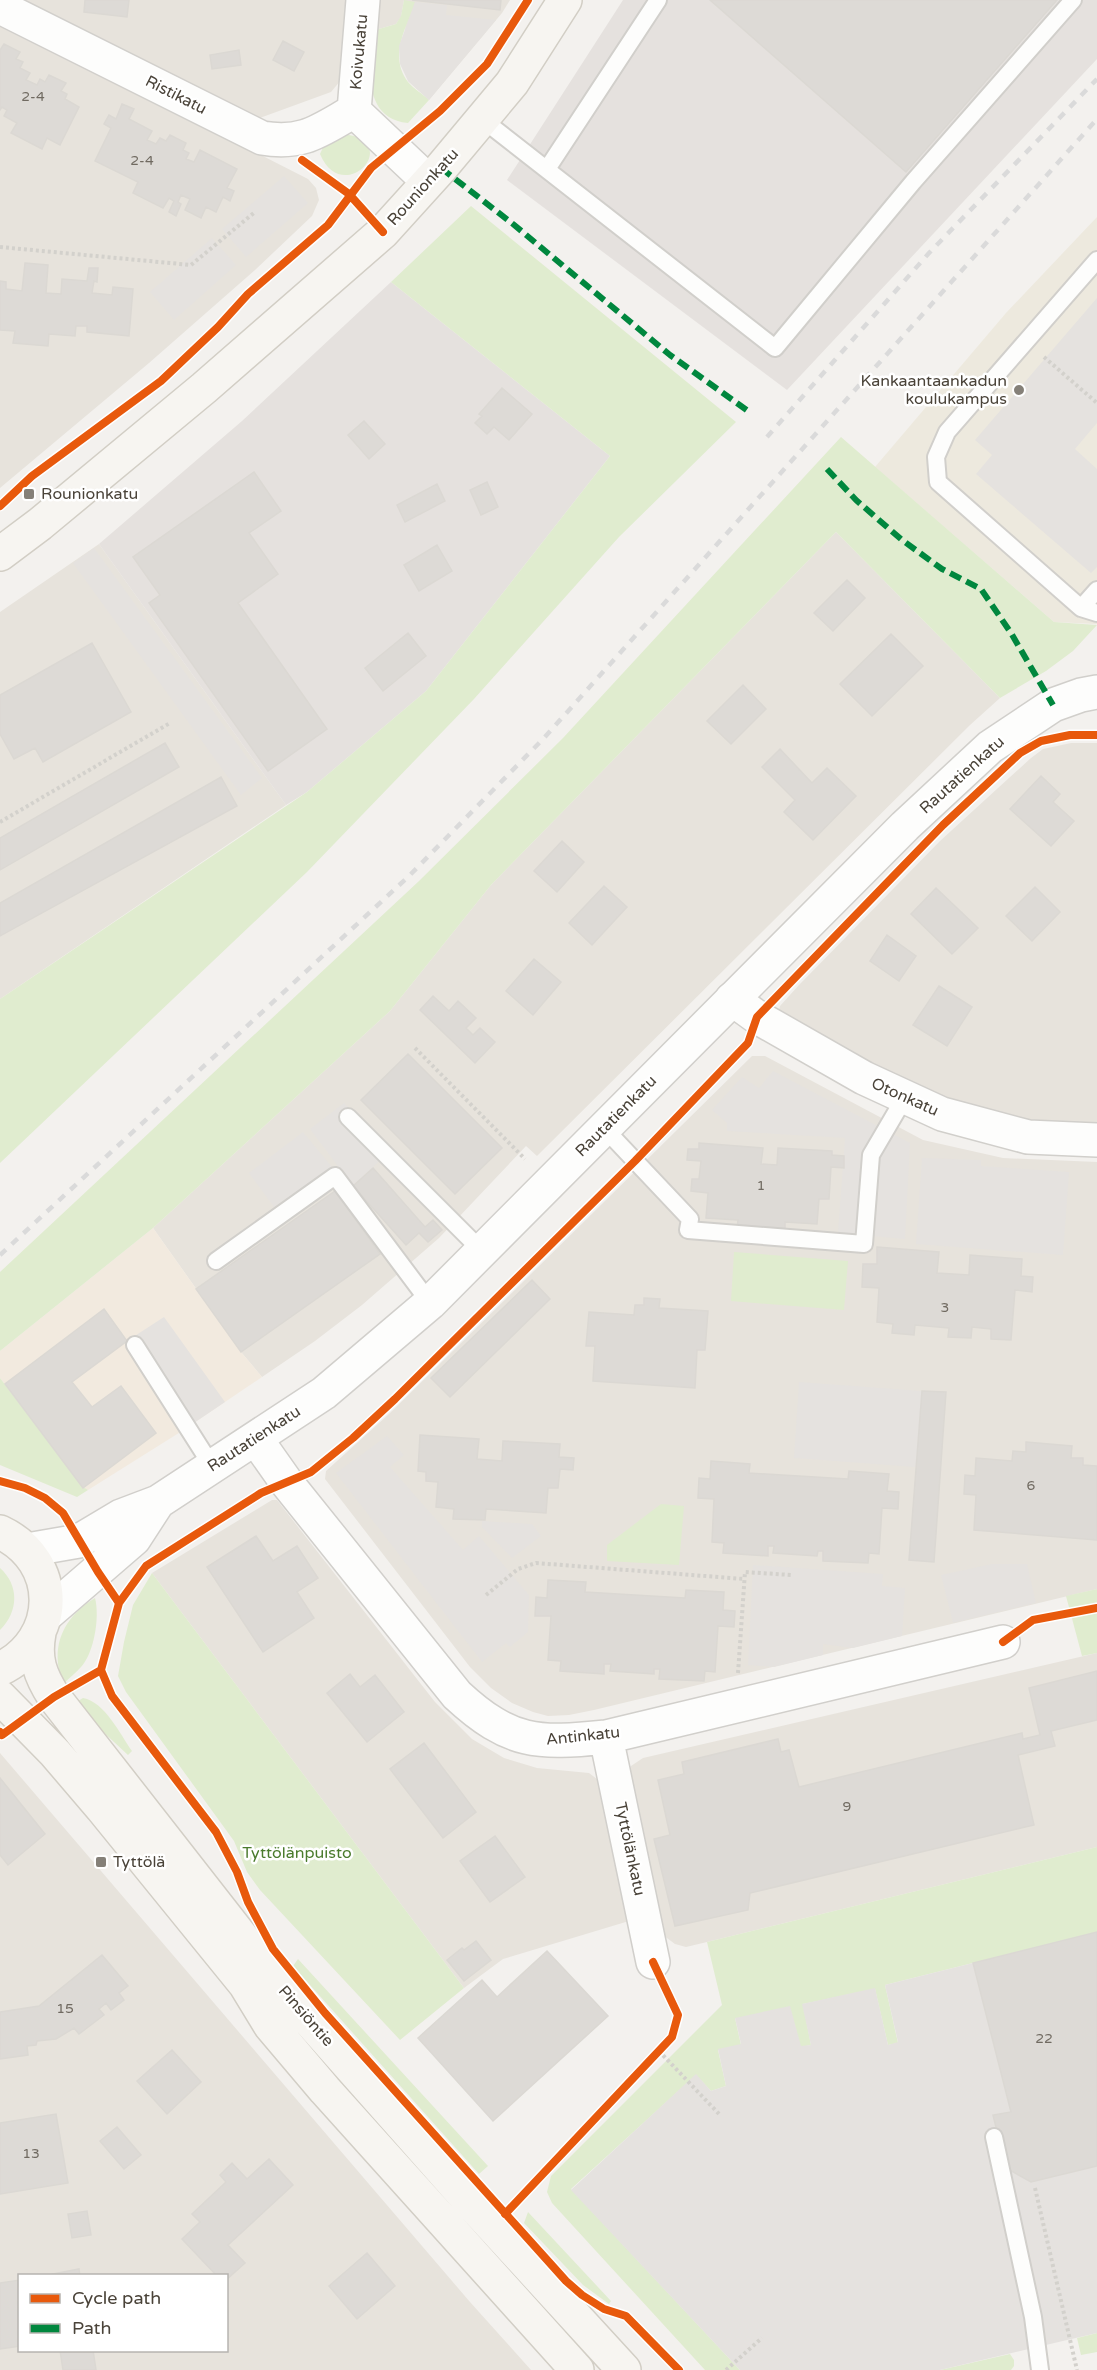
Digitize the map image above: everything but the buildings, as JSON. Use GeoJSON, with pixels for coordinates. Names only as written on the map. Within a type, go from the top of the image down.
{"type":"FeatureCollection","features":[{"type":"Feature","properties":{"kind":"main road","name":"Rounionkatu"},"geometry":{"type":"LineString","coordinates":[[0,554],[40,524],[204,388],[383,232],[512,83],[565,0]]}},
{"type":"Feature","properties":{"kind":"main road"},"geometry":{"type":"LineString","coordinates":[[0,1532],[27,1550]]}},
{"type":"Feature","properties":{"kind":"main road","name":"Pinsiöntie"},"geometry":{"type":"LineString","coordinates":[[27,1550],[40,1569],[44,1581],[46,1592],[43,1624],[36,1650],[40,1671],[54,1697],[286,1994],[624,2370]]}},
{"type":"Feature","properties":{"kind":"main road"},"geometry":{"type":"LineString","coordinates":[[0,1669],[14,1662],[29,1650],[43,1624]]}},
{"type":"Feature","properties":{"kind":"main road","name":"Pinsiöntie"},"geometry":{"type":"LineString","coordinates":[[0,1696],[55,1753],[102,1808],[245,1984],[270,2025],[325,2090],[577,2370]]}},
{"type":"Feature","properties":{"kind":"street","name":"Koivukatu"},"geometry":{"type":"LineString","coordinates":[[363,0],[354,111],[428,181]]}},
{"type":"Feature","properties":{"kind":"street","name":"Ristikatu"},"geometry":{"type":"LineString","coordinates":[[0,7],[262,138],[279,141],[298,140],[354,111]]}},
{"type":"Feature","properties":{"kind":"street","name":"Rautatienkatu"},"geometry":{"type":"LineString","coordinates":[[27,1550],[79,1541],[121,1516],[158,1502],[324,1393],[430,1303],[904,828],[982,755],[1053,705],[1081,695],[1097,693]]}},
{"type":"Feature","properties":{"kind":"street","name":"Otonkatu"},"geometry":{"type":"LineString","coordinates":[[732,999],[757,1017],[864,1078],[942,1114],[1028,1137],[1097,1140]]}},
{"type":"Feature","properties":{"kind":"street","name":"Antinkatu"},"geometry":{"type":"LineString","coordinates":[[256,1439],[287,1483],[457,1695],[476,1712],[517,1735],[543,1742],[606,1737],[1003,1642]]}},
{"type":"Feature","properties":{"kind":"street","name":"Rautatienkatu"},"geometry":{"type":"LineString","coordinates":[[43,1624],[134,1539],[158,1502]]}},
{"type":"Feature","properties":{"kind":"street","name":"Tyttölänkatu"},"geometry":{"type":"LineString","coordinates":[[606,1737],[653,1962]]}},
{"type":"Feature","properties":{"kind":"lane"},"geometry":{"type":"LineString","coordinates":[[547,169],[658,0]]}},
{"type":"Feature","properties":{"kind":"lane"},"geometry":{"type":"LineString","coordinates":[[482,119],[775,348],[913,182],[1073,0]]}},
{"type":"Feature","properties":{"kind":"lane"},"geometry":{"type":"LineString","coordinates":[[1097,260],[947,432],[936,457],[938,482],[1089,611],[1097,590]]}},
{"type":"Feature","properties":{"kind":"lane"},"geometry":{"type":"LineString","coordinates":[[604,1128],[690,1219],[688,1230],[864,1244],[871,1155],[905,1096]]}},
{"type":"Feature","properties":{"kind":"lane"},"geometry":{"type":"LineString","coordinates":[[348,1117],[482,1251]]}},
{"type":"Feature","properties":{"kind":"lane"},"geometry":{"type":"LineString","coordinates":[[216,1261],[335,1176],[430,1303]]}},
{"type":"Feature","properties":{"kind":"lane"},"geometry":{"type":"LineString","coordinates":[[135,1345],[212,1466]]}},
{"type":"Feature","properties":{"kind":"lane"},"geometry":{"type":"LineString","coordinates":[[994,2137],[1033,2317],[1040,2370]]}},
{"type":"Feature","properties":{"kind":"path"},"geometry":{"type":"LineString","coordinates":[[0,247],[191,265],[255,212]]}},
{"type":"Feature","properties":{"kind":"path"},"geometry":{"type":"LineString","coordinates":[[1027,342],[1097,403]]}},
{"type":"Feature","properties":{"kind":"path"},"geometry":{"type":"LineString","coordinates":[[21,486],[29,494]]}},
{"type":"Feature","properties":{"kind":"path"},"geometry":{"type":"LineString","coordinates":[[0,822],[170,723]]}},
{"type":"Feature","properties":{"kind":"path"},"geometry":{"type":"LineString","coordinates":[[415,1048],[525,1159]]}},
{"type":"Feature","properties":{"kind":"path"},"geometry":{"type":"LineString","coordinates":[[486,1595],[518,1569],[536,1563],[744,1578]]}},
{"type":"Feature","properties":{"kind":"path"},"geometry":{"type":"LineString","coordinates":[[738,1678],[745,1572],[791,1575]]}},
{"type":"Feature","properties":{"kind":"path"},"geometry":{"type":"LineString","coordinates":[[651,2060],[665,2044]]}},
{"type":"Feature","properties":{"kind":"path"},"geometry":{"type":"LineString","coordinates":[[659,2051],[720,2115]]}},
{"type":"Feature","properties":{"kind":"path"},"geometry":{"type":"LineString","coordinates":[[1035,2188],[1077,2370]]}},
{"type":"Feature","properties":{"kind":"path"},"geometry":{"type":"LineString","coordinates":[[726,2370],[762,2337]]}},
{"type":"Feature","properties":{"kind":"shaded area"},"geometry":{"type":"Polygon","coordinates":[[[24,0],[348,0],[341,80],[331,92],[257,119],[24,0]]]}},
{"type":"Feature","properties":{"kind":"shaded area"},"geometry":{"type":"Polygon","coordinates":[[[375,0],[404,0],[401,17],[396,24],[372,31],[375,0]]]}},
{"type":"Feature","properties":{"kind":"shaded area"},"geometry":{"type":"Polygon","coordinates":[[[404,0],[510,0],[502,13],[429,100],[408,81],[404,0]]]}},
{"type":"Feature","properties":{"kind":"shaded area"},"geometry":{"type":"Polygon","coordinates":[[[623,0],[1097,0],[1097,59],[787,390],[507,180],[623,0]]]}},
{"type":"Feature","properties":{"kind":"shaded area"},"geometry":{"type":"Polygon","coordinates":[[[415,2],[447,5],[446,15],[496,20],[429,100],[408,81],[400,64],[399,46],[415,2]]]}},
{"type":"Feature","properties":{"kind":"shaded area"},"geometry":{"type":"Polygon","coordinates":[[[0,22],[308,179],[316,188],[319,200],[312,216],[255,270],[149,363],[0,488],[0,22]]]}},
{"type":"Feature","properties":{"kind":"shaded area"},"geometry":{"type":"Polygon","coordinates":[[[284,176],[308,203],[246,257],[222,229],[284,176]]]}},
{"type":"Feature","properties":{"kind":"shaded area","name":"Kankaantaankadun koulukampus"},"geometry":{"type":"Polygon","coordinates":[[[1097,217],[1097,624],[1054,622],[875,467],[1006,313],[1097,217]]]}},
{"type":"Feature","properties":{"kind":"shaded area"},"geometry":{"type":"Polygon","coordinates":[[[212,238],[236,265],[174,320],[150,292],[212,238]]]}},
{"type":"Feature","properties":{"kind":"shaded area"},"geometry":{"type":"Polygon","coordinates":[[[391,282],[610,456],[426,691],[307,792],[286,805],[99,544],[242,421],[391,282]]]}},
{"type":"Feature","properties":{"kind":"shaded area"},"geometry":{"type":"Polygon","coordinates":[[[1097,298],[1097,423],[1075,449],[1097,469],[1097,567],[1091,573],[976,474],[992,455],[975,440],[1097,298]]]}},
{"type":"Feature","properties":{"kind":"shaded area"},"geometry":{"type":"Polygon","coordinates":[[[836,532],[1000,698],[970,725],[537,1156],[526,1146],[439,1238],[362,1305],[262,1377],[241,1352],[153,1228],[390,1011],[491,885],[836,532]]]}},
{"type":"Feature","properties":{"kind":"shaded area"},"geometry":{"type":"Polygon","coordinates":[[[99,544],[286,805],[0,999],[0,612],[99,544]]]}},
{"type":"Feature","properties":{"kind":"shaded area"},"geometry":{"type":"Polygon","coordinates":[[[94,548],[262,778],[241,795],[73,563],[94,548]]]}},
{"type":"Feature","properties":{"kind":"shaded area"},"geometry":{"type":"Polygon","coordinates":[[[1071,743],[1097,743],[1097,1129],[1061,1129],[954,1103],[778,1016],[780,1006],[799,985],[940,841],[1043,749],[1071,743]]]}},
{"type":"Feature","properties":{"kind":"shaded area"},"geometry":{"type":"Polygon","coordinates":[[[752,1056],[765,1056],[923,1140],[1003,1158],[1097,1162],[1097,1589],[594,1710],[548,1716],[533,1712],[512,1703],[491,1688],[470,1667],[325,1479],[326,1471],[389,1414],[752,1056]]]}},
{"type":"Feature","properties":{"kind":"shaded area"},"geometry":{"type":"Polygon","coordinates":[[[773,1071],[910,1143],[905,1239],[838,1233],[845,1138],[727,1131],[727,1123],[712,1110],[742,1077],[759,1088],[773,1071]]]}},
{"type":"Feature","properties":{"kind":"shaded area"},"geometry":{"type":"Polygon","coordinates":[[[344,1103],[390,1151],[353,1186],[310,1129],[344,1103]]]}},
{"type":"Feature","properties":{"kind":"shaded area"},"geometry":{"type":"Polygon","coordinates":[[[303,1132],[332,1167],[274,1207],[249,1173],[303,1132]]]}},
{"type":"Feature","properties":{"kind":"shaded area"},"geometry":{"type":"Polygon","coordinates":[[[922,1158],[981,1160],[981,1166],[1069,1172],[1063,1255],[916,1244],[922,1158]]]}},
{"type":"Feature","properties":{"kind":"shaded area"},"geometry":{"type":"Polygon","coordinates":[[[153,1228],[241,1352],[262,1377],[88,1490],[83,1488],[0,1378],[0,1351],[153,1228]]]}},
{"type":"Feature","properties":{"kind":"shaded area"},"geometry":{"type":"Polygon","coordinates":[[[164,1317],[225,1402],[182,1431],[127,1341],[164,1317]]]}},
{"type":"Feature","properties":{"kind":"shaded area"},"geometry":{"type":"Polygon","coordinates":[[[799,1382],[922,1391],[916,1467],[794,1458],[799,1382]]]}},
{"type":"Feature","properties":{"kind":"shaded area"},"geometry":{"type":"Polygon","coordinates":[[[387,1436],[404,1455],[390,1467],[463,1550],[479,1536],[529,1595],[528,1632],[510,1647],[506,1643],[482,1662],[336,1473],[387,1436]]]}},
{"type":"Feature","properties":{"kind":"shaded area"},"geometry":{"type":"Polygon","coordinates":[[[272,1500],[277,1500],[435,1702],[472,1739],[504,1758],[537,1768],[589,1773],[597,1779],[629,1921],[503,1959],[464,1988],[152,1573],[272,1500]]]}},
{"type":"Feature","properties":{"kind":"shaded area"},"geometry":{"type":"Polygon","coordinates":[[[482,1521],[532,1524],[541,1536],[512,1558],[482,1527],[482,1521]]]}},
{"type":"Feature","properties":{"kind":"shaded area"},"geometry":{"type":"Polygon","coordinates":[[[992,1564],[1027,1564],[1036,1603],[953,1623],[941,1575],[992,1564]]]}},
{"type":"Feature","properties":{"kind":"shaded area"},"geometry":{"type":"Polygon","coordinates":[[[753,1565],[883,1574],[882,1586],[905,1588],[902,1636],[853,1648],[823,1644],[823,1655],[774,1667],[748,1665],[753,1565]]]}},
{"type":"Feature","properties":{"kind":"shaded area"},"geometry":{"type":"Polygon","coordinates":[[[1097,1653],[1097,1847],[686,1947],[675,1944],[663,1935],[626,1778],[631,1766],[643,1758],[1097,1653]]]}},
{"type":"Feature","properties":{"kind":"shaded area"},"geometry":{"type":"Polygon","coordinates":[[[0,1753],[470,2302],[531,2370],[0,2370],[0,1753]]]}},
{"type":"Feature","properties":{"kind":"shaded area"},"geometry":{"type":"Polygon","coordinates":[[[973,1963],[1011,2112],[993,2115],[1006,2168],[1031,2182],[1097,2166],[1097,2333],[940,2370],[740,2370],[571,2190],[696,2074],[711,2091],[726,2086],[718,2049],[741,2044],[735,2018],[790,2006],[801,2046],[811,2045],[802,2004],[875,1988],[888,2045],[898,2042],[885,1985],[973,1963]]]}},
{"type":"Feature","properties":{"kind":"green space"},"geometry":{"type":"Polygon","coordinates":[[[404,0],[415,2],[399,52],[402,72],[408,82],[429,100],[408,123],[393,119],[382,111],[375,101],[370,74],[372,31],[396,24],[401,16],[404,0]]]}},
{"type":"Feature","properties":{"kind":"green space"},"geometry":{"type":"Polygon","coordinates":[[[346,134],[361,139],[369,148],[370,157],[358,171],[349,175],[338,174],[328,167],[320,154],[326,141],[346,134]]]}},
{"type":"Feature","properties":{"kind":"green space"},"geometry":{"type":"Polygon","coordinates":[[[471,206],[736,422],[619,537],[474,699],[307,872],[0,1163],[0,999],[307,792],[426,691],[610,456],[391,282],[471,206]]]}},
{"type":"Feature","properties":{"kind":"green space"},"geometry":{"type":"Polygon","coordinates":[[[841,437],[1054,622],[1097,625],[1073,651],[1046,671],[1000,698],[836,532],[491,885],[390,1011],[153,1228],[0,1351],[0,1272],[419,881],[563,738],[841,437]]]}},
{"type":"Feature","properties":{"kind":"green space"},"geometry":{"type":"Polygon","coordinates":[[[734,1252],[848,1261],[844,1310],[731,1301],[734,1252]]]}},
{"type":"Feature","properties":{"kind":"green space"},"geometry":{"type":"Polygon","coordinates":[[[0,1378],[83,1487],[88,1490],[77,1497],[0,1465],[0,1378]]]}},
{"type":"Feature","properties":{"kind":"green space"},"geometry":{"type":"Polygon","coordinates":[[[661,1504],[684,1506],[679,1565],[607,1561],[607,1545],[661,1504]]]}},
{"type":"Feature","properties":{"kind":"green space"},"geometry":{"type":"Polygon","coordinates":[[[0,1568],[11,1583],[14,1599],[10,1615],[0,1630],[0,1568]]]}},
{"type":"Feature","properties":{"kind":"green space","name":"Tyttölänpuisto"},"geometry":{"type":"Polygon","coordinates":[[[152,1573],[464,1988],[400,2040],[260,1890],[247,1872],[234,1841],[126,1692],[118,1676],[124,1642],[133,1605],[152,1573]]]}},
{"type":"Feature","properties":{"kind":"green space"},"geometry":{"type":"Polygon","coordinates":[[[1097,1589],[1097,1653],[1082,1656],[1066,1596],[1097,1589]]]}},
{"type":"Feature","properties":{"kind":"green space"},"geometry":{"type":"Polygon","coordinates":[[[95,1598],[97,1615],[89,1653],[81,1667],[63,1684],[58,1658],[62,1635],[75,1614],[95,1598]]]}},
{"type":"Feature","properties":{"kind":"green space"},"geometry":{"type":"Polygon","coordinates":[[[83,1698],[105,1712],[132,1751],[128,1755],[73,1704],[83,1698]]]}},
{"type":"Feature","properties":{"kind":"green space"},"geometry":{"type":"Polygon","coordinates":[[[1097,1847],[1097,1932],[885,1985],[898,2043],[888,2045],[875,1989],[803,2004],[811,2045],[801,2047],[735,2018],[741,2045],[718,2050],[726,2086],[711,2091],[696,2075],[571,2189],[740,2370],[705,2370],[552,2203],[547,2192],[551,2176],[722,2005],[707,1942],[1097,1847]]]}},
{"type":"Feature","properties":{"kind":"green space"},"geometry":{"type":"Polygon","coordinates":[[[298,1959],[488,2166],[479,2174],[293,1966],[298,1959]]]}},
{"type":"Feature","properties":{"kind":"green space"},"geometry":{"type":"Polygon","coordinates":[[[528,2212],[611,2301],[609,2304],[583,2285],[524,2223],[528,2212]]]}},
{"type":"Feature","properties":{"kind":"green space"},"geometry":{"type":"Polygon","coordinates":[[[1097,2333],[1097,2352],[1081,2355],[1077,2338],[1097,2333]]]}},
{"type":"Feature","properties":{"kind":"green space"},"geometry":{"type":"Polygon","coordinates":[[[1010,2354],[1014,2360],[1011,2370],[940,2370],[1010,2354]]]}},
{"type":"Feature","properties":{"kind":"railway"},"geometry":{"type":"LineString","coordinates":[[767,437],[929,253],[1097,79]]}},
{"type":"Feature","properties":{"kind":"railway"},"geometry":{"type":"LineString","coordinates":[[0,1255],[409,876],[544,738],[1097,119]]}},
{"type":"Feature","properties":{"kind":"marked path"},"geometry":{"type":"LineString","coordinates":[[441,168],[513,224],[670,355],[748,411]]}},
{"type":"Feature","properties":{"kind":"marked path"},"geometry":{"type":"LineString","coordinates":[[827,469],[856,500],[902,540],[942,569],[981,589],[1011,633],[1053,705]]}},
{"type":"Feature","properties":{"kind":"cycle path"},"geometry":{"type":"LineString","coordinates":[[0,506],[32,476],[161,381],[218,327],[248,294],[328,225],[371,168],[440,111],[487,64],[528,0]]}},
{"type":"Feature","properties":{"kind":"cycle path"},"geometry":{"type":"LineString","coordinates":[[302,160],[349,194],[383,232]]}},
{"type":"Feature","properties":{"kind":"cycle path"},"geometry":{"type":"LineString","coordinates":[[679,2370],[626,2316],[604,2309],[566,2281],[325,2013],[273,1949],[248,1902],[237,1872],[216,1832],[112,1696],[101,1670],[119,1603],[146,1566],[261,1493],[311,1472],[353,1438],[635,1161],[748,1043],[757,1017],[943,825],[1020,753],[1041,741],[1070,735],[1097,735]]}},
{"type":"Feature","properties":{"kind":"cycle path"},"geometry":{"type":"LineString","coordinates":[[0,1481],[25,1488],[45,1498],[63,1513],[119,1603]]}},
{"type":"Feature","properties":{"kind":"cycle path"},"geometry":{"type":"LineString","coordinates":[[1003,1642],[1033,1620],[1097,1608]]}},
{"type":"Feature","properties":{"kind":"cycle path"},"geometry":{"type":"LineString","coordinates":[[0,1732],[2,1735],[54,1697],[101,1670]]}},
{"type":"Feature","properties":{"kind":"cycle path"},"geometry":{"type":"LineString","coordinates":[[505,2214],[672,2037],[678,2015],[653,1962]]}},
{"type":"Feature","properties":{"kind":"place","name":"Kankaantaankadun koulukampus"},"geometry":{"type":"Point","coordinates":[1019,390]}},
{"type":"Feature","properties":{"kind":"place","name":"Rounionkatu"},"geometry":{"type":"Point","coordinates":[29,494]}},
{"type":"Feature","properties":{"kind":"place","name":"Tyttölä"},"geometry":{"type":"Point","coordinates":[101,1862]}}]}
